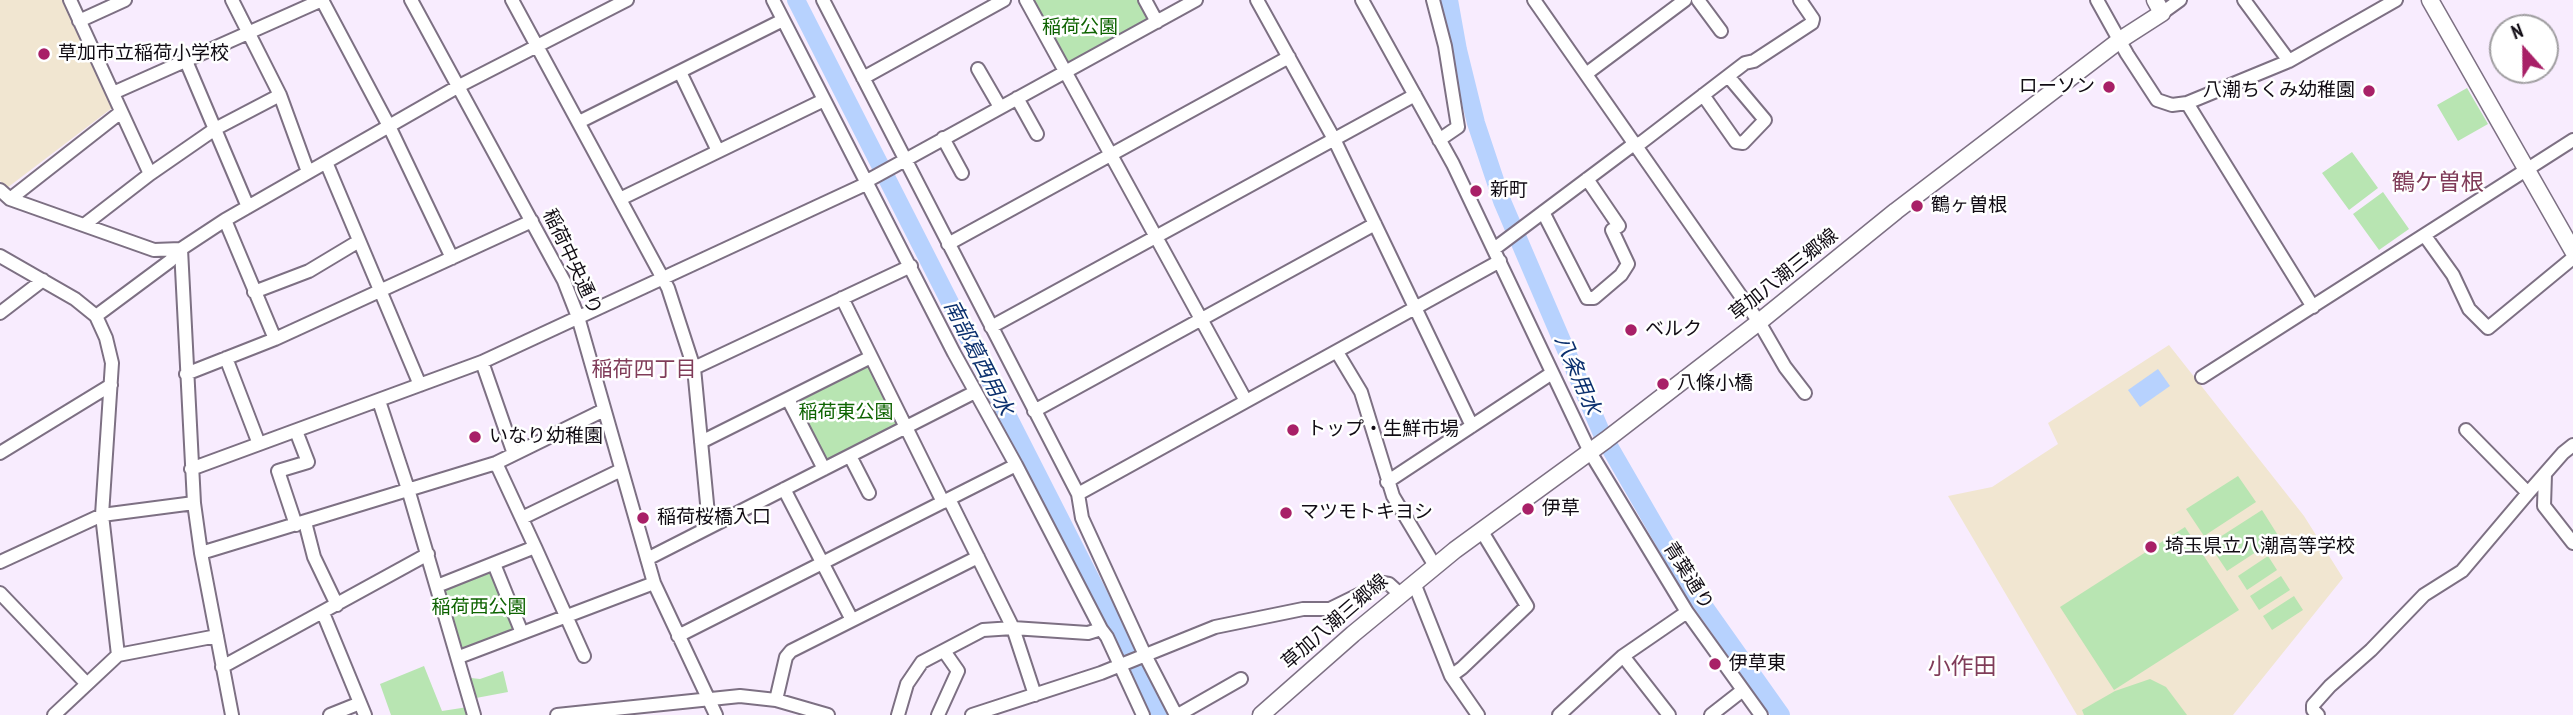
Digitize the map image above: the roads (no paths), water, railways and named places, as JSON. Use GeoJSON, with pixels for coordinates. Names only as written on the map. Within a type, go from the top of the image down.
{"type":"FeatureCollection","features":[{"type":"Feature","properties":{"kind":"main road"},"geometry":{"type":"LineString","coordinates":[[2430,0],[2573,251]]}},
{"type":"Feature","properties":{"kind":"main road","name":"草加八潮三郷線"},"geometry":{"type":"LineString","coordinates":[[1262,715],[1413,583],[1759,322],[1896,211],[2120,40],[2158,6]]}},
{"type":"Feature","properties":{"kind":"street"},"geometry":{"type":"LineString","coordinates":[[70,0],[150,174]]}},
{"type":"Feature","properties":{"kind":"street"},"geometry":{"type":"LineString","coordinates":[[79,21],[125,0]]}},
{"type":"Feature","properties":{"kind":"street"},"geometry":{"type":"LineString","coordinates":[[232,0],[280,95],[308,172]]}},
{"type":"Feature","properties":{"kind":"street"},"geometry":{"type":"LineString","coordinates":[[113,93],[322,0],[390,125],[452,258]]}},
{"type":"Feature","properties":{"kind":"street","name":"稲荷中央通り"},"geometry":{"type":"LineString","coordinates":[[411,0],[550,252],[579,317],[654,583],[716,715]]}},
{"type":"Feature","properties":{"kind":"street"},"geometry":{"type":"LineString","coordinates":[[512,0],[663,278],[694,368],[708,513],[714,524]]}},
{"type":"Feature","properties":{"kind":"street"},"geometry":{"type":"LineString","coordinates":[[96,316],[170,261],[181,249],[225,220],[459,86],[626,0]]}},
{"type":"Feature","properties":{"kind":"street"},"geometry":{"type":"LineString","coordinates":[[772,0],[975,391],[1101,629],[1123,664],[1143,715]]}},
{"type":"Feature","properties":{"kind":"street"},"geometry":{"type":"LineString","coordinates":[[823,0],[1078,494],[1082,518],[1143,656],[1177,715],[1241,679]]}},
{"type":"Feature","properties":{"kind":"street"},"geometry":{"type":"LineString","coordinates":[[863,78],[1004,0]]}},
{"type":"Feature","properties":{"kind":"street"},"geometry":{"type":"LineString","coordinates":[[1026,0],[1246,401]]}},
{"type":"Feature","properties":{"kind":"street"},"geometry":{"type":"LineString","coordinates":[[1145,0],[1157,22]]}},
{"type":"Feature","properties":{"kind":"street"},"geometry":{"type":"LineString","coordinates":[[191,469],[482,362],[663,278],[867,182],[904,159],[1194,0]]}},
{"type":"Feature","properties":{"kind":"street"},"geometry":{"type":"LineString","coordinates":[[1257,0],[1334,139],[1472,426]]}},
{"type":"Feature","properties":{"kind":"street","name":"青葉通り"},"geometry":{"type":"LineString","coordinates":[[1362,0],[1440,140],[1590,452],[1687,612],[1761,715]]}},
{"type":"Feature","properties":{"kind":"street"},"geometry":{"type":"LineString","coordinates":[[1433,0],[1445,46],[1458,127],[1440,140]]}},
{"type":"Feature","properties":{"kind":"street"},"geometry":{"type":"LineString","coordinates":[[1534,0],[1759,322],[1785,367],[1805,393]]}},
{"type":"Feature","properties":{"kind":"street"},"geometry":{"type":"LineString","coordinates":[[1586,74],[1685,0]]}},
{"type":"Feature","properties":{"kind":"street"},"geometry":{"type":"LineString","coordinates":[[1698,0],[1721,31]]}},
{"type":"Feature","properties":{"kind":"street"},"geometry":{"type":"LineString","coordinates":[[1078,494],[1415,309],[1497,255],[1543,212],[1587,179],[1728,76],[1812,23],[1800,0]]}},
{"type":"Feature","properties":{"kind":"street"},"geometry":{"type":"LineString","coordinates":[[2097,0],[2157,100],[2172,105],[2187,103],[2289,61],[2396,0]]}},
{"type":"Feature","properties":{"kind":"street"},"geometry":{"type":"LineString","coordinates":[[2158,6],[2180,0]]}},
{"type":"Feature","properties":{"kind":"street"},"geometry":{"type":"LineString","coordinates":[[2244,0],[2289,61]]}},
{"type":"Feature","properties":{"kind":"street"},"geometry":{"type":"LineString","coordinates":[[579,122],[783,20]]}},
{"type":"Feature","properties":{"kind":"street"},"geometry":{"type":"LineString","coordinates":[[948,244],[1289,57]]}},
{"type":"Feature","properties":{"kind":"street"},"geometry":{"type":"LineString","coordinates":[[186,61],[247,207]]}},
{"type":"Feature","properties":{"kind":"street"},"geometry":{"type":"LineString","coordinates":[[978,69],[1000,107]]}},
{"type":"Feature","properties":{"kind":"street"},"geometry":{"type":"LineString","coordinates":[[680,72],[718,151]]}},
{"type":"Feature","properties":{"kind":"street"},"geometry":{"type":"LineString","coordinates":[[1703,95],[1736,142],[1743,143],[1765,120],[1728,76]]}},
{"type":"Feature","properties":{"kind":"street"},"geometry":{"type":"LineString","coordinates":[[84,225],[150,174],[215,129],[280,95]]}},
{"type":"Feature","properties":{"kind":"street"},"geometry":{"type":"LineString","coordinates":[[991,327],[1415,95]]}},
{"type":"Feature","properties":{"kind":"street"},"geometry":{"type":"LineString","coordinates":[[1017,98],[1037,134]]}},
{"type":"Feature","properties":{"kind":"street"},"geometry":{"type":"LineString","coordinates":[[620,199],[824,100]]}},
{"type":"Feature","properties":{"kind":"street"},"geometry":{"type":"LineString","coordinates":[[2187,103],[2313,307]]}},
{"type":"Feature","properties":{"kind":"street"},"geometry":{"type":"LineString","coordinates":[[5,195],[121,112]]}},
{"type":"Feature","properties":{"kind":"street"},"geometry":{"type":"LineString","coordinates":[[943,138],[962,173]]}},
{"type":"Feature","properties":{"kind":"street"},"geometry":{"type":"LineString","coordinates":[[2202,377],[2573,140]]}},
{"type":"Feature","properties":{"kind":"street"},"geometry":{"type":"LineString","coordinates":[[326,162],[420,385]]}},
{"type":"Feature","properties":{"kind":"street"},"geometry":{"type":"LineString","coordinates":[[1543,212],[1587,298],[1594,298],[1621,275],[1628,264],[1612,230],[1619,226],[1587,179]]}},
{"type":"Feature","properties":{"kind":"street"},"geometry":{"type":"LineString","coordinates":[[5,195],[154,250],[181,249]]}},
{"type":"Feature","properties":{"kind":"street"},"geometry":{"type":"LineString","coordinates":[[225,220],[275,339]]}},
{"type":"Feature","properties":{"kind":"street"},"geometry":{"type":"LineString","coordinates":[[186,374],[275,339],[532,221]]}},
{"type":"Feature","properties":{"kind":"street"},"geometry":{"type":"LineString","coordinates":[[1034,411],[1375,224]]}},
{"type":"Feature","properties":{"kind":"street"},"geometry":{"type":"LineString","coordinates":[[2425,236],[2453,275],[2469,309],[2488,328],[2573,258]]}},
{"type":"Feature","properties":{"kind":"street"},"geometry":{"type":"LineString","coordinates":[[254,292],[309,271],[359,241]]}},
{"type":"Feature","properties":{"kind":"street"},"geometry":{"type":"LineString","coordinates":[[181,249],[194,503],[228,713]]}},
{"type":"Feature","properties":{"kind":"street"},"geometry":{"type":"LineString","coordinates":[[0,256],[75,299],[96,316],[106,338],[112,363],[102,515],[118,655]]}},
{"type":"Feature","properties":{"kind":"street"},"geometry":{"type":"LineString","coordinates":[[694,368],[911,266]]}},
{"type":"Feature","properties":{"kind":"street"},"geometry":{"type":"LineString","coordinates":[[0,313],[43,280]]}},
{"type":"Feature","properties":{"kind":"street"},"geometry":{"type":"LineString","coordinates":[[842,298],[905,427],[978,557],[1013,628],[1035,695]]}},
{"type":"Feature","properties":{"kind":"street"},"geometry":{"type":"LineString","coordinates":[[1337,352],[1361,392],[1393,496],[1435,566]]}},
{"type":"Feature","properties":{"kind":"street"},"geometry":{"type":"LineString","coordinates":[[701,442],[870,357]]}},
{"type":"Feature","properties":{"kind":"street"},"geometry":{"type":"LineString","coordinates":[[226,358],[259,444]]}},
{"type":"Feature","properties":{"kind":"street"},"geometry":{"type":"LineString","coordinates":[[482,362],[514,454]]}},
{"type":"Feature","properties":{"kind":"street"},"geometry":{"type":"LineString","coordinates":[[1387,482],[1552,373]]}},
{"type":"Feature","properties":{"kind":"street"},"geometry":{"type":"LineString","coordinates":[[0,453],[111,385]]}},
{"type":"Feature","properties":{"kind":"street"},"geometry":{"type":"LineString","coordinates":[[647,559],[975,391]]}},
{"type":"Feature","properties":{"kind":"street"},"geometry":{"type":"LineString","coordinates":[[788,399],[824,469]]}},
{"type":"Feature","properties":{"kind":"street"},"geometry":{"type":"LineString","coordinates":[[379,401],[428,554],[474,715]]}},
{"type":"Feature","properties":{"kind":"street"},"geometry":{"type":"LineString","coordinates":[[201,553],[496,463],[604,410]]}},
{"type":"Feature","properties":{"kind":"street"},"geometry":{"type":"LineString","coordinates":[[2466,430],[2528,493]]}},
{"type":"Feature","properties":{"kind":"street"},"geometry":{"type":"LineString","coordinates":[[296,431],[308,462],[278,471],[337,605]]}},
{"type":"Feature","properties":{"kind":"street"},"geometry":{"type":"LineString","coordinates":[[2318,715],[2313,710],[2313,705],[2330,685],[2371,650],[2424,595],[2462,571],[2563,453],[2573,445]]}},
{"type":"Feature","properties":{"kind":"street"},"geometry":{"type":"LineString","coordinates":[[850,456],[869,494]]}},
{"type":"Feature","properties":{"kind":"street"},"geometry":{"type":"LineString","coordinates":[[496,463],[583,656]]}},
{"type":"Feature","properties":{"kind":"street"},"geometry":{"type":"LineString","coordinates":[[678,636],[1016,465]]}},
{"type":"Feature","properties":{"kind":"street"},"geometry":{"type":"LineString","coordinates":[[522,518],[621,470]]}},
{"type":"Feature","properties":{"kind":"street"},"geometry":{"type":"LineString","coordinates":[[2545,474],[2544,506],[2573,543]]}},
{"type":"Feature","properties":{"kind":"street"},"geometry":{"type":"LineString","coordinates":[[785,489],[852,620]]}},
{"type":"Feature","properties":{"kind":"street"},"geometry":{"type":"LineString","coordinates":[[0,562],[102,515],[194,503]]}},
{"type":"Feature","properties":{"kind":"street"},"geometry":{"type":"LineString","coordinates":[[1451,676],[1527,606],[1481,530]]}},
{"type":"Feature","properties":{"kind":"street"},"geometry":{"type":"LineString","coordinates":[[437,586],[535,547]]}},
{"type":"Feature","properties":{"kind":"street"},"geometry":{"type":"LineString","coordinates":[[222,667],[428,554]]}},
{"type":"Feature","properties":{"kind":"street"},"geometry":{"type":"LineString","coordinates":[[776,699],[786,657],[790,651],[978,557]]}},
{"type":"Feature","properties":{"kind":"street"},"geometry":{"type":"LineString","coordinates":[[494,564],[522,633]]}},
{"type":"Feature","properties":{"kind":"street"},"geometry":{"type":"LineString","coordinates":[[459,657],[654,583]]}},
{"type":"Feature","properties":{"kind":"street"},"geometry":{"type":"LineString","coordinates":[[972,715],[993,712],[1214,627],[1303,609],[1330,609],[1384,583],[1390,584],[1400,594]]}},
{"type":"Feature","properties":{"kind":"street"},"geometry":{"type":"LineString","coordinates":[[1413,583],[1451,676],[1478,715]]}},
{"type":"Feature","properties":{"kind":"street"},"geometry":{"type":"LineString","coordinates":[[0,593],[87,684]]}},
{"type":"Feature","properties":{"kind":"street"},"geometry":{"type":"LineString","coordinates":[[1559,715],[1623,656],[1687,612]]}},
{"type":"Feature","properties":{"kind":"street"},"geometry":{"type":"LineString","coordinates":[[323,613],[362,709],[330,715]]}},
{"type":"Feature","properties":{"kind":"street"},"geometry":{"type":"LineString","coordinates":[[898,715],[907,684],[922,662],[983,630],[1013,628],[1088,633],[1101,629]]}},
{"type":"Feature","properties":{"kind":"street"},"geometry":{"type":"LineString","coordinates":[[54,715],[118,655],[217,636]]}},
{"type":"Feature","properties":{"kind":"street"},"geometry":{"type":"LineString","coordinates":[[938,715],[958,671],[944,651]]}},
{"type":"Feature","properties":{"kind":"street"},"geometry":{"type":"LineString","coordinates":[[1623,656],[1669,715]]}},
{"type":"Feature","properties":{"kind":"street"},"geometry":{"type":"LineString","coordinates":[[1711,715],[1743,690]]}},
{"type":"Feature","properties":{"kind":"street"},"geometry":{"type":"LineString","coordinates":[[556,715],[647,710],[740,696],[776,699],[824,715]]}},
{"type":"Feature","properties":{"kind":"water"},"geometry":{"type":"Polygon","coordinates":[[[2158,369],[2170,386],[2140,407],[2128,390],[2158,369]]]}},
{"type":"Feature","properties":{"kind":"waterway","name":"南部葛西用水"},"geometry":{"type":"LineString","coordinates":[[796,0],[1160,715]]}},
{"type":"Feature","properties":{"kind":"waterway","name":"八条用水"},"geometry":{"type":"LineString","coordinates":[[1449,0],[1476,123],[1502,201],[1602,434],[1691,588],[1781,715]]}},
{"type":"Feature","properties":{"kind":"place","name":"草加市立稲荷小学校"},"geometry":{"type":"Point","coordinates":[44,54]}},
{"type":"Feature","properties":{"kind":"place","name":"ローソン"},"geometry":{"type":"Point","coordinates":[2109,87]}},
{"type":"Feature","properties":{"kind":"place","name":"八潮ちくみ幼稚園"},"geometry":{"type":"Point","coordinates":[2369,91]}},
{"type":"Feature","properties":{"kind":"place","name":"新町"},"geometry":{"type":"Point","coordinates":[1476,191]}},
{"type":"Feature","properties":{"kind":"place","name":"鶴ヶ曽根"},"geometry":{"type":"Point","coordinates":[1917,206]}},
{"type":"Feature","properties":{"kind":"place","name":"ベルク"},"geometry":{"type":"Point","coordinates":[1631,330]}},
{"type":"Feature","properties":{"kind":"place","name":"八條小橋"},"geometry":{"type":"Point","coordinates":[1663,384]}},
{"type":"Feature","properties":{"kind":"place","name":"トップ・生鮮市場"},"geometry":{"type":"Point","coordinates":[1293,430]}},
{"type":"Feature","properties":{"kind":"place","name":"いなり幼稚園"},"geometry":{"type":"Point","coordinates":[475,437]}},
{"type":"Feature","properties":{"kind":"place","name":"伊草"},"geometry":{"type":"Point","coordinates":[1528,509]}},
{"type":"Feature","properties":{"kind":"place","name":"マツモトキヨシ"},"geometry":{"type":"Point","coordinates":[1286,513]}},
{"type":"Feature","properties":{"kind":"place","name":"稲荷桜橋入口"},"geometry":{"type":"Point","coordinates":[643,518]}},
{"type":"Feature","properties":{"kind":"place","name":"埼玉県立八潮高等学校"},"geometry":{"type":"Point","coordinates":[2151,547]}},
{"type":"Feature","properties":{"kind":"place","name":"伊草東"},"geometry":{"type":"Point","coordinates":[1715,664]}},
{"type":"Feature","properties":{"kind":"district","name":"鶴ケ曽根"},"geometry":{"type":"Point","coordinates":[2438,183]}},
{"type":"Feature","properties":{"kind":"district","name":"稲荷四丁目"},"geometry":{"type":"Point","coordinates":[644,370]}},
{"type":"Feature","properties":{"kind":"district","name":"小作田"},"geometry":{"type":"Point","coordinates":[1962,667]}},
{"type":"Feature","properties":{"kind":"park label","name":"稲荷公園"},"geometry":{"type":"Point","coordinates":[1080,28]}},
{"type":"Feature","properties":{"kind":"park label","name":"稲荷東公園"},"geometry":{"type":"Point","coordinates":[846,413]}},
{"type":"Feature","properties":{"kind":"park label","name":"稲荷西公園"},"geometry":{"type":"Point","coordinates":[479,608]}}]}
